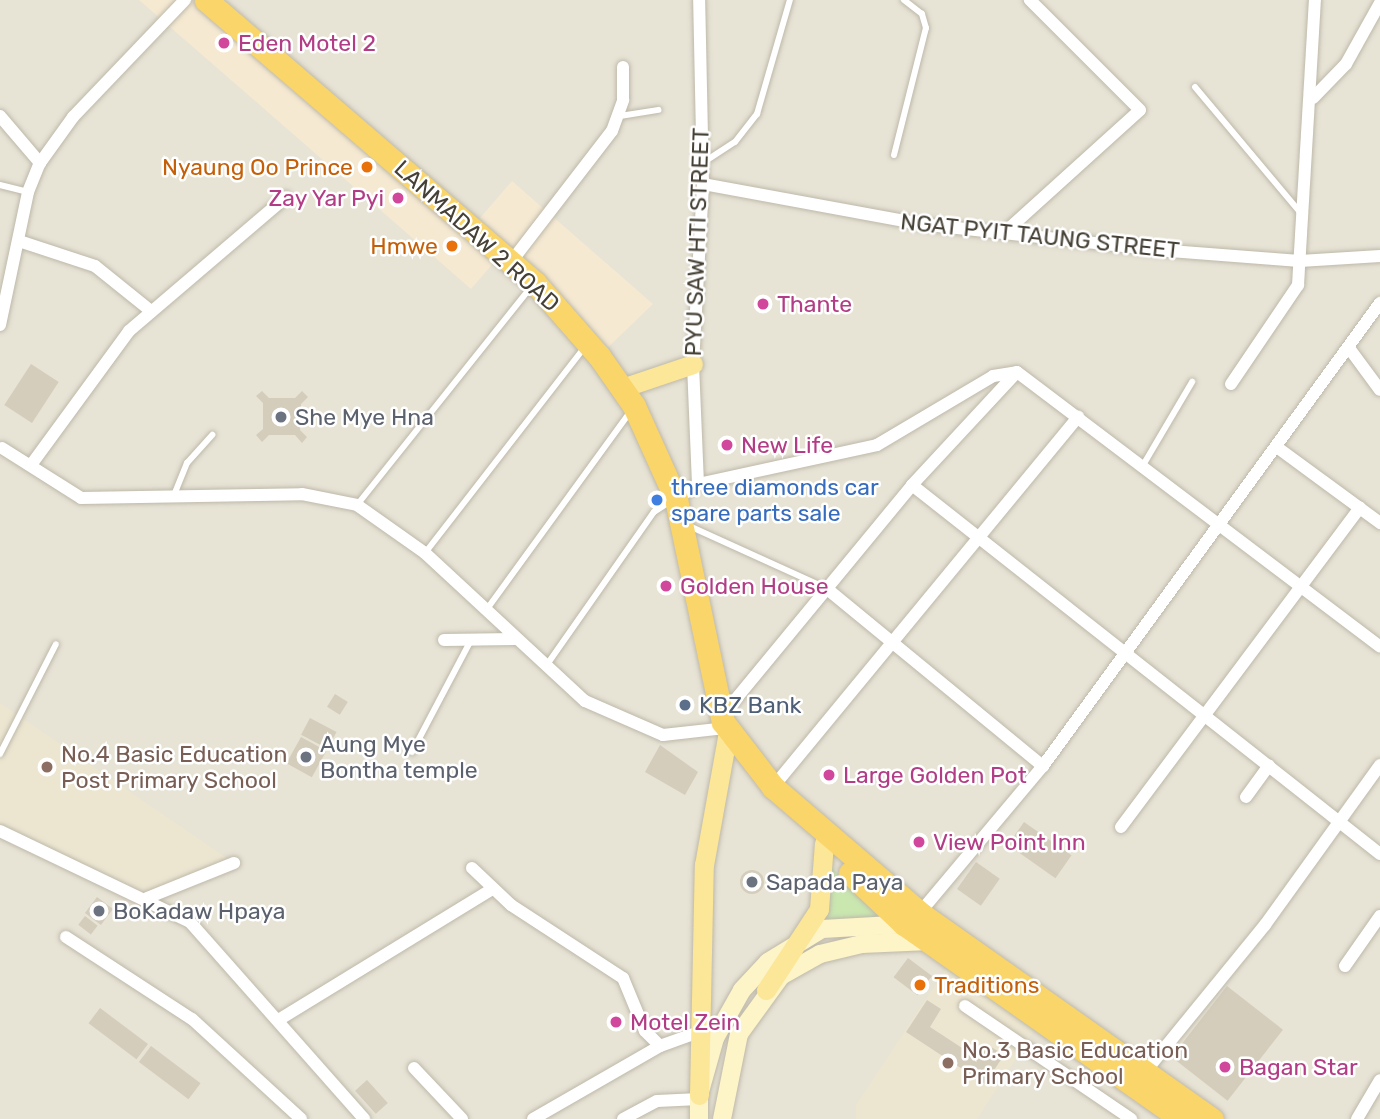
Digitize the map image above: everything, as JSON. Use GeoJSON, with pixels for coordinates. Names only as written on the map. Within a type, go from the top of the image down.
{"type":"FeatureCollection","features":[{"type":"Feature","properties":{"kind":"highway","name":"LANMADAW 2 ROAD"},"geometry":{"type":"LineString","coordinates":[[206,0],[535,283],[588,342],[628,397],[676,499],[684,524],[725,725]]}},
{"type":"Feature","properties":{"kind":"highway"},"geometry":{"type":"LineString","coordinates":[[725,725],[773,787],[913,919]]}},
{"type":"Feature","properties":{"kind":"highway"},"geometry":{"type":"LineString","coordinates":[[808,822],[824,843],[913,919],[1181,1119]]}},
{"type":"Feature","properties":{"kind":"highway"},"geometry":{"type":"LineString","coordinates":[[935,935],[962,943],[1212,1119]]}},
{"type":"Feature","properties":{"kind":"main road"},"geometry":{"type":"LineString","coordinates":[[628,397],[692,363]]}},
{"type":"Feature","properties":{"kind":"main road"},"geometry":{"type":"LineString","coordinates":[[699,1119],[704,865],[725,725]]}},
{"type":"Feature","properties":{"kind":"main road"},"geometry":{"type":"LineString","coordinates":[[722,1119],[729,1062],[766,990],[805,936],[824,890],[824,843]]}},
{"type":"Feature","properties":{"kind":"main road"},"geometry":{"type":"LineString","coordinates":[[699,1097],[735,1000],[754,974],[805,936],[845,925],[913,919]]}},
{"type":"Feature","properties":{"kind":"main road"},"geometry":{"type":"LineString","coordinates":[[766,990],[820,954],[862,944],[935,935]]}},
{"type":"Feature","properties":{"kind":"street"},"geometry":{"type":"LineString","coordinates":[[0,325],[28,192],[40,163],[73,117],[185,0]]}},
{"type":"Feature","properties":{"kind":"street","name":"PYU SAW HTI STREET"},"geometry":{"type":"LineString","coordinates":[[698,484],[692,363],[703,184],[699,0]]}},
{"type":"Feature","properties":{"kind":"street"},"geometry":{"type":"LineString","coordinates":[[1004,233],[1140,110],[1030,0]]}},
{"type":"Feature","properties":{"kind":"street"},"geometry":{"type":"LineString","coordinates":[[1231,383],[1298,285],[1313,98],[1315,0]]}},
{"type":"Feature","properties":{"kind":"street"},"geometry":{"type":"LineString","coordinates":[[1313,98],[1346,64],[1376,17],[1380,3]]}},
{"type":"Feature","properties":{"kind":"street"},"geometry":{"type":"LineString","coordinates":[[511,262],[620,116],[623,66]]}},
{"type":"Feature","properties":{"kind":"street"},"geometry":{"type":"LineString","coordinates":[[0,116],[40,163]]}},
{"type":"Feature","properties":{"kind":"street","name":"NGAT PYIT TAUNG STREET"},"geometry":{"type":"LineString","coordinates":[[703,184],[1004,233],[1300,261],[1380,256]]}},
{"type":"Feature","properties":{"kind":"street"},"geometry":{"type":"LineString","coordinates":[[31,466],[87,381],[151,311],[286,197]]}},
{"type":"Feature","properties":{"kind":"street"},"geometry":{"type":"LineString","coordinates":[[19,242],[95,266],[151,311]]}},
{"type":"Feature","properties":{"kind":"street"},"geometry":{"type":"LineString","coordinates":[[913,919],[1043,766],[1278,448],[1380,303]]}},
{"type":"Feature","properties":{"kind":"street"},"geometry":{"type":"LineString","coordinates":[[1349,348],[1380,390]]}},
{"type":"Feature","properties":{"kind":"street"},"geometry":{"type":"LineString","coordinates":[[1,445],[81,498],[302,494],[357,505],[425,553],[487,609],[545,668],[585,701],[645,729],[677,736],[725,725],[826,588],[912,485],[1017,372]]}},
{"type":"Feature","properties":{"kind":"street"},"geometry":{"type":"LineString","coordinates":[[676,499],[698,484],[845,456],[894,436],[993,376],[1017,372],[1142,467],[1217,529],[1380,646]]}},
{"type":"Feature","properties":{"kind":"street"},"geometry":{"type":"LineString","coordinates":[[773,787],[895,645],[1078,417]]}},
{"type":"Feature","properties":{"kind":"street"},"geometry":{"type":"LineString","coordinates":[[0,464],[1,445]]}},
{"type":"Feature","properties":{"kind":"street"},"geometry":{"type":"LineString","coordinates":[[1278,448],[1380,523]]}},
{"type":"Feature","properties":{"kind":"street"},"geometry":{"type":"LineString","coordinates":[[912,485],[1129,650],[1380,854]]}},
{"type":"Feature","properties":{"kind":"street"},"geometry":{"type":"LineString","coordinates":[[1121,827],[1360,508]]}},
{"type":"Feature","properties":{"kind":"street"},"geometry":{"type":"LineString","coordinates":[[826,588],[1043,766]]}},
{"type":"Feature","properties":{"kind":"street"},"geometry":{"type":"LineString","coordinates":[[444,640],[515,639]]}},
{"type":"Feature","properties":{"kind":"street"},"geometry":{"type":"LineString","coordinates":[[1246,797],[1269,765]]}},
{"type":"Feature","properties":{"kind":"street"},"geometry":{"type":"LineString","coordinates":[[1145,1073],[1380,765]]}},
{"type":"Feature","properties":{"kind":"street"},"geometry":{"type":"LineString","coordinates":[[0,831],[148,898],[211,939],[364,1119]]}},
{"type":"Feature","properties":{"kind":"street"},"geometry":{"type":"LineString","coordinates":[[148,898],[234,863]]}},
{"type":"Feature","properties":{"kind":"street"},"geometry":{"type":"LineString","coordinates":[[472,868],[492,889],[623,978],[645,1031],[660,1046]]}},
{"type":"Feature","properties":{"kind":"street"},"geometry":{"type":"LineString","coordinates":[[280,1019],[492,889]]}},
{"type":"Feature","properties":{"kind":"street"},"geometry":{"type":"LineString","coordinates":[[1345,966],[1380,916]]}},
{"type":"Feature","properties":{"kind":"street"},"geometry":{"type":"LineString","coordinates":[[66,937],[192,1019],[301,1119]]}},
{"type":"Feature","properties":{"kind":"street"},"geometry":{"type":"LineString","coordinates":[[965,1006],[1131,1119]]}},
{"type":"Feature","properties":{"kind":"street"},"geometry":{"type":"LineString","coordinates":[[533,1119],[660,1046],[699,1032]]}},
{"type":"Feature","properties":{"kind":"street"},"geometry":{"type":"LineString","coordinates":[[414,1068],[462,1119]]}},
{"type":"Feature","properties":{"kind":"street"},"geometry":{"type":"LineString","coordinates":[[1357,1119],[1380,1080]]}},
{"type":"Feature","properties":{"kind":"street"},"geometry":{"type":"LineString","coordinates":[[623,1119],[657,1101],[699,1097]]}},
{"type":"Feature","properties":{"kind":"lane"},"geometry":{"type":"LineString","coordinates":[[703,163],[735,142],[757,114],[790,0]]}},
{"type":"Feature","properties":{"kind":"lane"},"geometry":{"type":"LineString","coordinates":[[894,155],[926,28],[922,14],[904,0]]}},
{"type":"Feature","properties":{"kind":"lane"},"geometry":{"type":"LineString","coordinates":[[1195,88],[1302,215]]}},
{"type":"Feature","properties":{"kind":"lane"},"geometry":{"type":"LineString","coordinates":[[620,116],[659,110]]}},
{"type":"Feature","properties":{"kind":"lane"},"geometry":{"type":"LineString","coordinates":[[0,185],[28,192]]}},
{"type":"Feature","properties":{"kind":"lane"},"geometry":{"type":"LineString","coordinates":[[357,505],[535,283]]}},
{"type":"Feature","properties":{"kind":"lane"},"geometry":{"type":"LineString","coordinates":[[425,553],[588,342]]}},
{"type":"Feature","properties":{"kind":"lane"},"geometry":{"type":"LineString","coordinates":[[1142,467],[1192,382]]}},
{"type":"Feature","properties":{"kind":"lane"},"geometry":{"type":"LineString","coordinates":[[487,609],[628,397]]}},
{"type":"Feature","properties":{"kind":"lane"},"geometry":{"type":"LineString","coordinates":[[174,495],[187,463],[212,435]]}},
{"type":"Feature","properties":{"kind":"lane"},"geometry":{"type":"LineString","coordinates":[[545,668],[653,512],[676,499]]}},
{"type":"Feature","properties":{"kind":"lane"},"geometry":{"type":"LineString","coordinates":[[684,524],[826,588]]}},
{"type":"Feature","properties":{"kind":"lane"},"geometry":{"type":"LineString","coordinates":[[412,752],[472,638]]}},
{"type":"Feature","properties":{"kind":"lane"},"geometry":{"type":"LineString","coordinates":[[0,754],[56,644]]}},
{"type":"Feature","properties":{"kind":"shaded area"},"geometry":{"type":"Polygon","coordinates":[[[0,0],[1380,0],[1380,1119],[0,1119],[0,0]]]}},
{"type":"Feature","properties":{"kind":"shaded area"},"geometry":{"type":"Polygon","coordinates":[[[139,0],[208,0],[474,225],[512,181],[653,304],[599,356],[503,252],[471,289],[139,0]]]}},
{"type":"Feature","properties":{"kind":"shaded area","name":"No.4 Basic Education Post Primary School"},"geometry":{"type":"Polygon","coordinates":[[[0,703],[234,863],[147,898],[0,831],[0,703]]]}},
{"type":"Feature","properties":{"kind":"shaded area","name":"No.3 Basic Education Primary School"},"geometry":{"type":"Polygon","coordinates":[[[950,963],[1040,1021],[977,1119],[856,1119],[856,1105],[950,963]]]}},
{"type":"Feature","properties":{"kind":"green space"},"geometry":{"type":"Polygon","coordinates":[[[832,867],[846,884],[880,916],[820,925],[832,867]]]}},
{"type":"Feature","properties":{"kind":"building"},"geometry":{"type":"Polygon","coordinates":[[[31,364],[59,382],[32,423],[4,405],[31,364]]]}},
{"type":"Feature","properties":{"kind":"building"},"geometry":{"type":"Polygon","coordinates":[[[262,391],[269,398],[295,398],[302,391],[308,397],[301,404],[300,430],[307,437],[302,443],[295,435],[269,435],[262,442],[256,435],[263,429],[263,403],[256,396],[262,391]]]}},
{"type":"Feature","properties":{"kind":"building"},"geometry":{"type":"Polygon","coordinates":[[[335,694],[348,702],[340,715],[327,707],[335,694]]]}},
{"type":"Feature","properties":{"kind":"building"},"geometry":{"type":"Polygon","coordinates":[[[310,718],[336,732],[328,749],[301,735],[310,718]]]}},
{"type":"Feature","properties":{"kind":"building"},"geometry":{"type":"Polygon","coordinates":[[[301,737],[326,751],[312,777],[286,763],[301,737]]]}},
{"type":"Feature","properties":{"kind":"building"},"geometry":{"type":"Polygon","coordinates":[[[660,745],[698,772],[685,795],[645,772],[660,745]]]}},
{"type":"Feature","properties":{"kind":"building"},"geometry":{"type":"Polygon","coordinates":[[[1024,822],[1072,855],[1055,878],[1008,845],[1024,822]]]}},
{"type":"Feature","properties":{"kind":"building"},"geometry":{"type":"Polygon","coordinates":[[[976,862],[1000,879],[981,906],[957,889],[976,862]]]}},
{"type":"Feature","properties":{"kind":"building","name":"Sapada Paya"},"geometry":{"type":"Polygon","coordinates":[[[752,870],[761,873],[764,882],[761,891],[752,894],[743,891],[740,882],[743,873],[752,870]]]}},
{"type":"Feature","properties":{"kind":"building"},"geometry":{"type":"Polygon","coordinates":[[[97,897],[113,909],[101,925],[85,913],[97,897]]]}},
{"type":"Feature","properties":{"kind":"building"},"geometry":{"type":"Polygon","coordinates":[[[85,916],[98,926],[91,935],[78,925],[85,916]]]}},
{"type":"Feature","properties":{"kind":"building"},"geometry":{"type":"Polygon","coordinates":[[[908,958],[932,976],[918,995],[894,977],[908,958]]]}},
{"type":"Feature","properties":{"kind":"building"},"geometry":{"type":"Polygon","coordinates":[[[1227,986],[1283,1030],[1228,1101],[1172,1057],[1227,986]]]}},
{"type":"Feature","properties":{"kind":"building"},"geometry":{"type":"Polygon","coordinates":[[[927,1000],[941,1009],[930,1027],[979,1059],[988,1045],[1004,1055],[985,1084],[906,1032],[927,1000]]]}},
{"type":"Feature","properties":{"kind":"building"},"geometry":{"type":"Polygon","coordinates":[[[100,1008],[148,1044],[136,1059],[89,1023],[100,1008]]]}},
{"type":"Feature","properties":{"kind":"building"},"geometry":{"type":"Polygon","coordinates":[[[151,1046],[201,1083],[188,1099],[139,1062],[151,1046]]]}},
{"type":"Feature","properties":{"kind":"building"},"geometry":{"type":"Polygon","coordinates":[[[367,1080],[388,1103],[376,1114],[355,1091],[367,1080]]]}},
{"type":"Feature","properties":{"kind":"place","name":"Eden Motel 2"},"geometry":{"type":"Point","coordinates":[224,43]}},
{"type":"Feature","properties":{"kind":"place","name":"Nyaung Oo Prince"},"geometry":{"type":"Point","coordinates":[367,167]}},
{"type":"Feature","properties":{"kind":"place","name":"Zay Yar Pyi"},"geometry":{"type":"Point","coordinates":[398,198]}},
{"type":"Feature","properties":{"kind":"place","name":"Hmwe"},"geometry":{"type":"Point","coordinates":[452,246]}},
{"type":"Feature","properties":{"kind":"place","name":"Thante"},"geometry":{"type":"Point","coordinates":[763,304]}},
{"type":"Feature","properties":{"kind":"place","name":"She Mye Hna"},"geometry":{"type":"Point","coordinates":[281,417]}},
{"type":"Feature","properties":{"kind":"place","name":"New Life"},"geometry":{"type":"Point","coordinates":[727,445]}},
{"type":"Feature","properties":{"kind":"place","name":"three diamonds car spare parts sale"},"geometry":{"type":"Point","coordinates":[657,500]}},
{"type":"Feature","properties":{"kind":"place","name":"Golden House"},"geometry":{"type":"Point","coordinates":[666,586]}},
{"type":"Feature","properties":{"kind":"place","name":"KBZ Bank"},"geometry":{"type":"Point","coordinates":[685,705]}},
{"type":"Feature","properties":{"kind":"place","name":"Aung Mye Bontha temple"},"geometry":{"type":"Point","coordinates":[306,757]}},
{"type":"Feature","properties":{"kind":"place","name":"No.4 Basic Education Post Primary School"},"geometry":{"type":"Point","coordinates":[47,767]}},
{"type":"Feature","properties":{"kind":"place","name":"Large Golden Pot"},"geometry":{"type":"Point","coordinates":[829,775]}},
{"type":"Feature","properties":{"kind":"place","name":"View Point Inn"},"geometry":{"type":"Point","coordinates":[919,842]}},
{"type":"Feature","properties":{"kind":"place","name":"Sapada Paya"},"geometry":{"type":"Point","coordinates":[752,882]}},
{"type":"Feature","properties":{"kind":"place","name":"BoKadaw Hpaya"},"geometry":{"type":"Point","coordinates":[99,911]}},
{"type":"Feature","properties":{"kind":"place","name":"Traditions"},"geometry":{"type":"Point","coordinates":[920,985]}},
{"type":"Feature","properties":{"kind":"place","name":"Motel Zein"},"geometry":{"type":"Point","coordinates":[616,1022]}},
{"type":"Feature","properties":{"kind":"place","name":"No.3 Basic Education Primary School"},"geometry":{"type":"Point","coordinates":[948,1063]}},
{"type":"Feature","properties":{"kind":"place","name":"Bagan Star"},"geometry":{"type":"Point","coordinates":[1225,1067]}}]}
